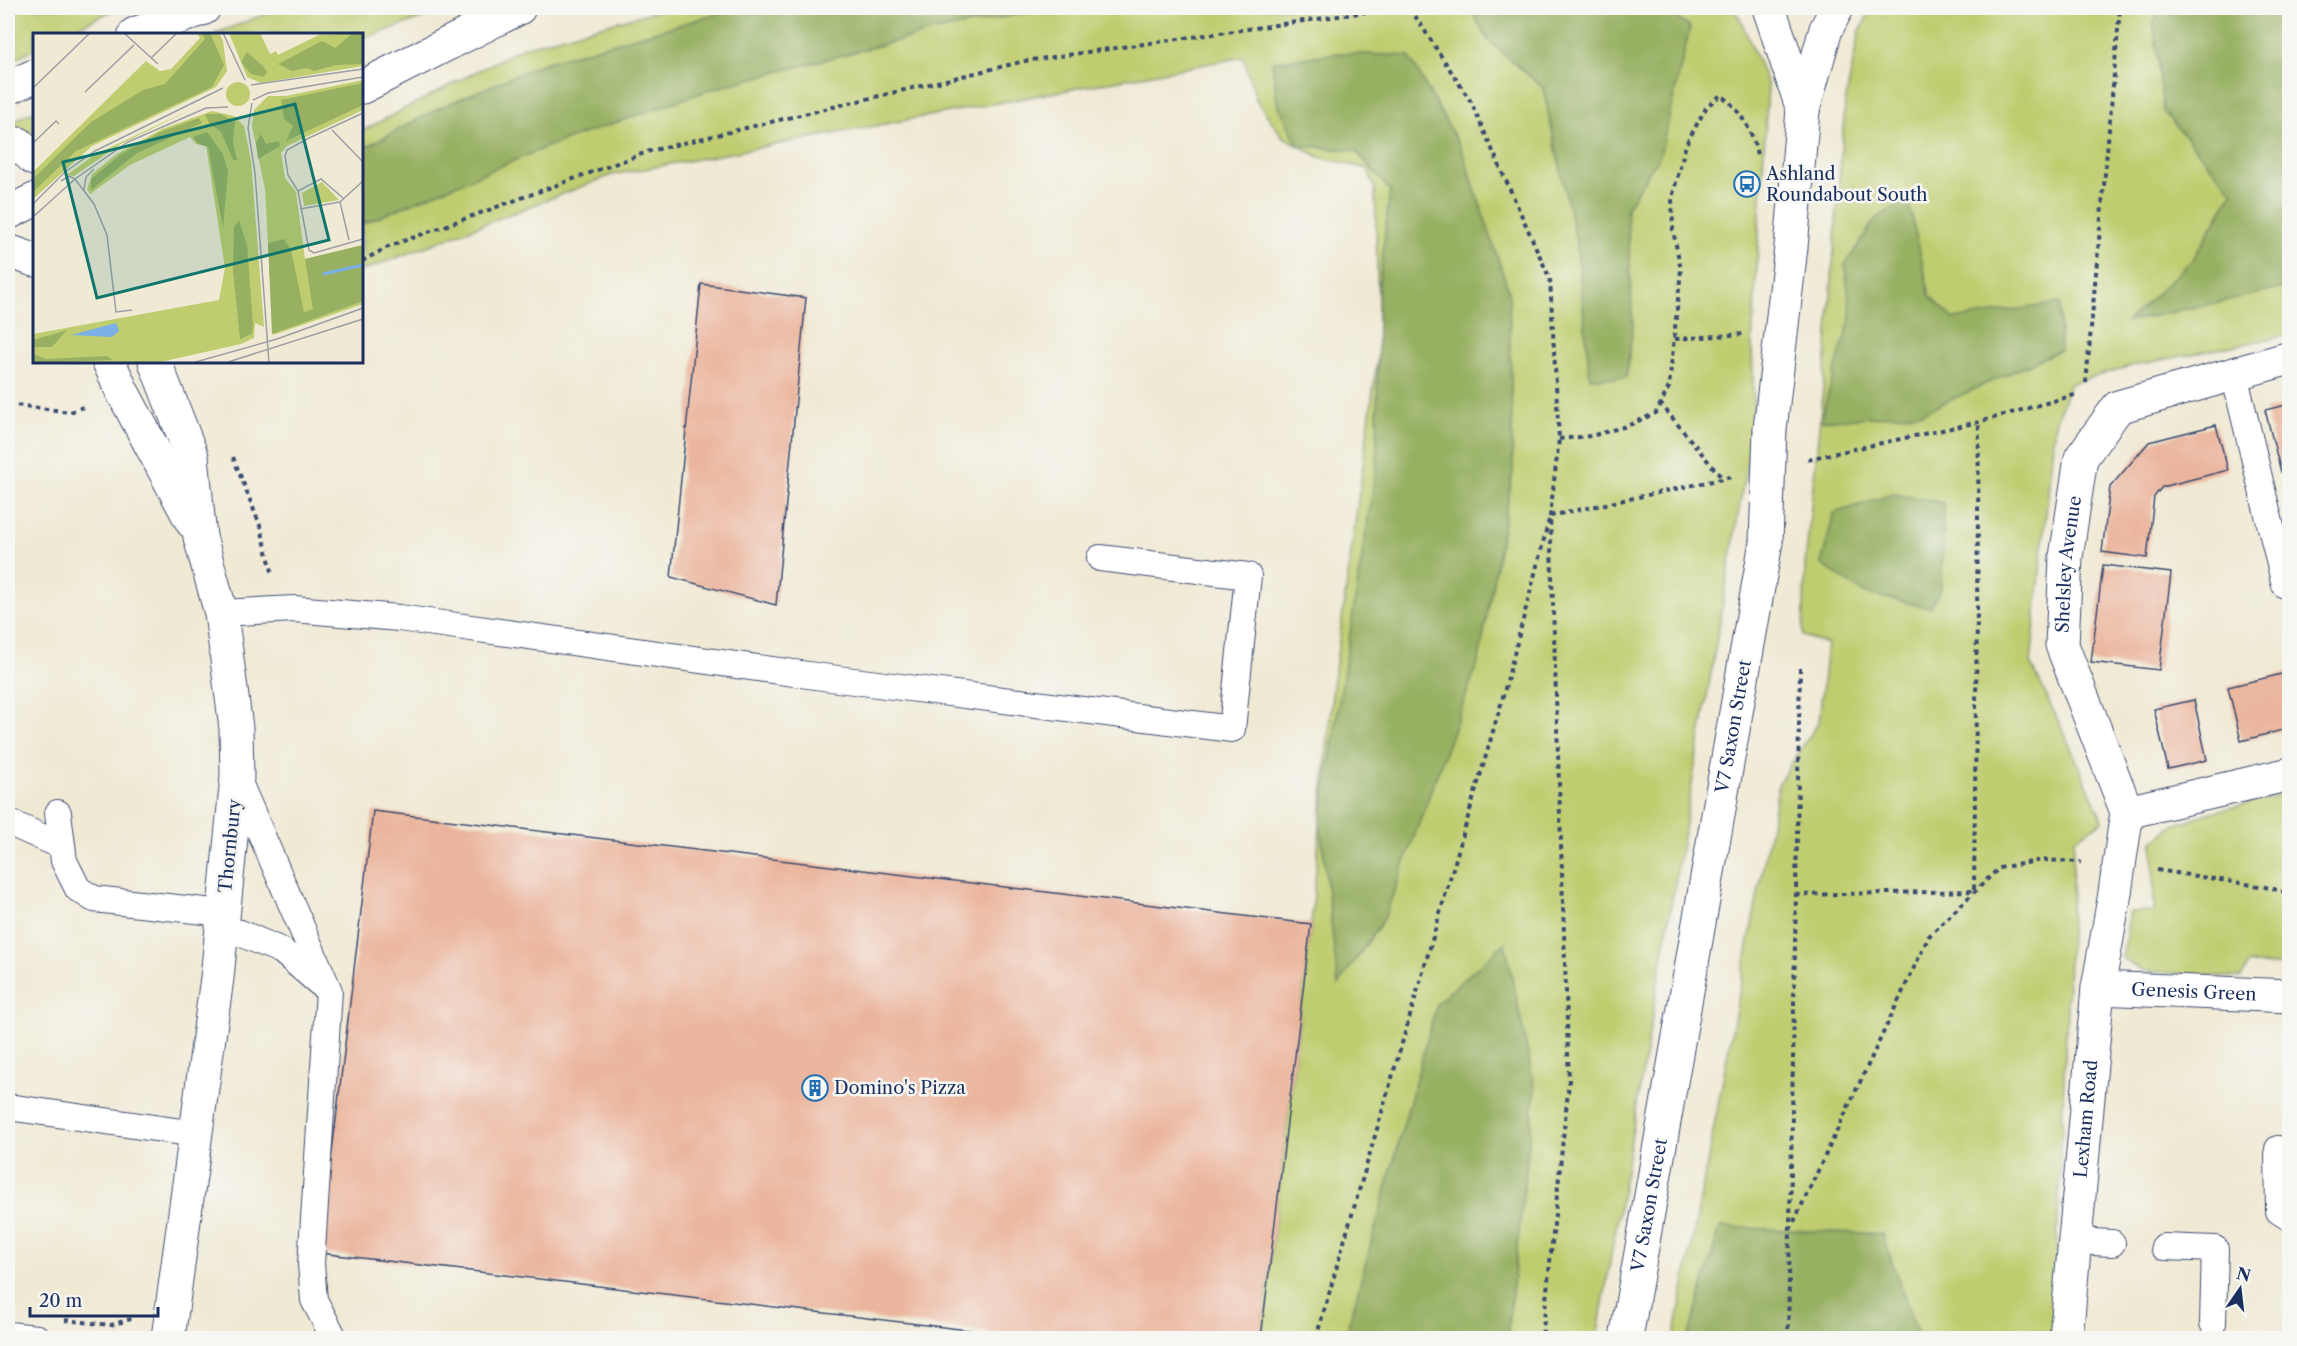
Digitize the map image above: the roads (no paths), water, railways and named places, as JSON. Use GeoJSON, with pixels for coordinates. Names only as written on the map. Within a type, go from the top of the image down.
{"type":"FeatureCollection","features":[{"type":"Feature","properties":{"kind":"street"},"geometry":{"type":"LineString","coordinates":[[138,33],[204,8]]}},
{"type":"Feature","properties":{"kind":"street"},"geometry":{"type":"LineString","coordinates":[[363,64],[519,8]]}},
{"type":"Feature","properties":{"kind":"street"},"geometry":{"type":"LineString","coordinates":[[363,86],[519,8]]}},
{"type":"Feature","properties":{"kind":"street","name":"V7 Saxon Street"},"geometry":{"type":"LineString","coordinates":[[1768,8],[1803,110]]}},
{"type":"Feature","properties":{"kind":"street","name":"V7 Saxon Street"},"geometry":{"type":"LineString","coordinates":[[1626,1338],[1766,542],[1770,429],[1791,247],[1803,110],[1826,29],[1837,8]]}},
{"type":"Feature","properties":{"kind":"street"},"geometry":{"type":"LineString","coordinates":[[8,88],[33,76]]}},
{"type":"Feature","properties":{"kind":"street"},"geometry":{"type":"LineString","coordinates":[[8,144],[19,144],[33,158]]}},
{"type":"Feature","properties":{"kind":"street"},"geometry":{"type":"LineString","coordinates":[[8,213],[33,200]]}},
{"type":"Feature","properties":{"kind":"street"},"geometry":{"type":"LineString","coordinates":[[8,251],[33,260]]}},
{"type":"Feature","properties":{"kind":"street","name":"Shelsley Avenue"},"geometry":{"type":"LineString","coordinates":[[2127,812],[2062,645],[2066,557],[2081,458],[2118,407],[2289,358]]}},
{"type":"Feature","properties":{"kind":"street"},"geometry":{"type":"LineString","coordinates":[[109,363],[200,537]]}},
{"type":"Feature","properties":{"kind":"street","name":"Thornbury"},"geometry":{"type":"LineString","coordinates":[[154,363],[192,457],[200,537],[220,613],[236,728],[237,777],[223,921],[168,1338]]}},
{"type":"Feature","properties":{"kind":"street"},"geometry":{"type":"LineString","coordinates":[[2127,812],[2289,774]]}},
{"type":"Feature","properties":{"kind":"street","name":"Lexham Road"},"geometry":{"type":"LineString","coordinates":[[2066,1338],[2098,988],[2127,812]]}},
{"type":"Feature","properties":{"kind":"street","name":"Genesis Green"},"geometry":{"type":"LineString","coordinates":[[2098,988],[2289,996]]}},
{"type":"Feature","properties":{"kind":"lane"},"geometry":{"type":"LineString","coordinates":[[2234,374],[2285,585],[2289,584]]}},
{"type":"Feature","properties":{"kind":"lane"},"geometry":{"type":"LineString","coordinates":[[220,613],[294,609],[399,618],[818,676],[1232,729],[1248,576],[1101,558]]}},
{"type":"Feature","properties":{"kind":"lane"},"geometry":{"type":"LineString","coordinates":[[237,777],[329,992],[311,1264],[314,1300],[334,1338]]}},
{"type":"Feature","properties":{"kind":"lane"},"geometry":{"type":"LineString","coordinates":[[58,813],[64,861],[78,889],[94,899],[223,921],[240,933],[282,951],[329,992]]}},
{"type":"Feature","properties":{"kind":"lane"},"geometry":{"type":"LineString","coordinates":[[8,822],[62,846]]}},
{"type":"Feature","properties":{"kind":"lane"},"geometry":{"type":"LineString","coordinates":[[8,1107],[196,1134]]}},
{"type":"Feature","properties":{"kind":"lane"},"geometry":{"type":"LineString","coordinates":[[2278,1149],[2279,1211],[2289,1218]]}},
{"type":"Feature","properties":{"kind":"lane"},"geometry":{"type":"LineString","coordinates":[[2074,1241],[2112,1243]]}},
{"type":"Feature","properties":{"kind":"lane"},"geometry":{"type":"LineString","coordinates":[[2164,1247],[2215,1249],[2213,1323]]}},
{"type":"Feature","properties":{"kind":"lane"},"geometry":{"type":"LineString","coordinates":[[8,1335],[37,1338]]}},
{"type":"Feature","properties":{"kind":"place","name":"Ashland Roundabout South"},"geometry":{"type":"Point","coordinates":[1747,184]}},
{"type":"Feature","properties":{"kind":"place","name":"Domino's Pizza"},"geometry":{"type":"Point","coordinates":[815,1088]}}]}
